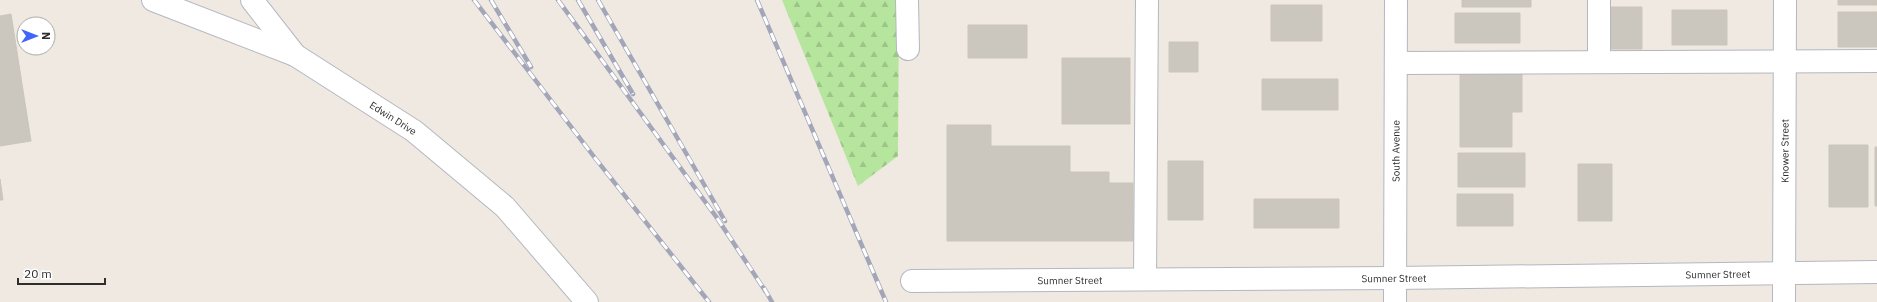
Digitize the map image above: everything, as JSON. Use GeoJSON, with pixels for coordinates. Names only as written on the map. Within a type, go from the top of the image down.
{"type":"FeatureCollection","features":[{"type":"Feature","properties":{"kind":"street","name":"Edwin Drive"},"geometry":{"type":"LineString","coordinates":[[154,0],[295,55],[414,131],[506,207],[587,302]]}},
{"type":"Feature","properties":{"kind":"street"},"geometry":{"type":"LineString","coordinates":[[252,0],[295,55]]}},
{"type":"Feature","properties":{"kind":"street"},"geometry":{"type":"LineString","coordinates":[[907,0],[908,48]]}},
{"type":"Feature","properties":{"kind":"street"},"geometry":{"type":"LineString","coordinates":[[1145,279],[1147,0]]}},
{"type":"Feature","properties":{"kind":"street","name":"South Avenue"},"geometry":{"type":"LineString","coordinates":[[1395,302],[1396,0]]}},
{"type":"Feature","properties":{"kind":"street"},"geometry":{"type":"LineString","coordinates":[[1599,0],[1599,62]]}},
{"type":"Feature","properties":{"kind":"street","name":"Knower Street"},"geometry":{"type":"LineString","coordinates":[[1784,302],[1786,0]]}},
{"type":"Feature","properties":{"kind":"street"},"geometry":{"type":"LineString","coordinates":[[1396,63],[1877,61]]}},
{"type":"Feature","properties":{"kind":"street","name":"Sumner Street"},"geometry":{"type":"LineString","coordinates":[[912,281],[1395,278],[1877,272]]}},
{"type":"Feature","properties":{"kind":"green space"},"geometry":{"type":"Polygon","coordinates":[[[782,0],[899,0],[898,156],[858,186],[782,0]]]}},
{"type":"Feature","properties":{"kind":"building"},"geometry":{"type":"Polygon","coordinates":[[[1462,0],[1531,0],[1531,7],[1462,7],[1462,0]]]}},
{"type":"Feature","properties":{"kind":"building"},"geometry":{"type":"Polygon","coordinates":[[[1838,0],[1877,0],[1877,5],[1838,5],[1838,0]]]}},
{"type":"Feature","properties":{"kind":"building"},"geometry":{"type":"Polygon","coordinates":[[[1271,5],[1322,5],[1322,41],[1271,41],[1271,5]]]}},
{"type":"Feature","properties":{"kind":"building"},"geometry":{"type":"Polygon","coordinates":[[[1611,7],[1642,7],[1642,49],[1611,49],[1611,7]]]}},
{"type":"Feature","properties":{"kind":"building"},"geometry":{"type":"Polygon","coordinates":[[[1672,10],[1727,10],[1727,45],[1672,45],[1672,10]]]}},
{"type":"Feature","properties":{"kind":"building"},"geometry":{"type":"Polygon","coordinates":[[[1838,12],[1877,12],[1877,47],[1838,47],[1838,12]]]}},
{"type":"Feature","properties":{"kind":"building"},"geometry":{"type":"Polygon","coordinates":[[[1455,13],[1520,13],[1520,43],[1455,43],[1455,13]]]}},
{"type":"Feature","properties":{"kind":"building"},"geometry":{"type":"Polygon","coordinates":[[[11,14],[16,46],[16,56],[18,56],[31,141],[0,146],[0,16],[11,14]]]}},
{"type":"Feature","properties":{"kind":"building"},"geometry":{"type":"Polygon","coordinates":[[[968,25],[1027,25],[1027,58],[968,58],[968,25]]]}},
{"type":"Feature","properties":{"kind":"building"},"geometry":{"type":"Polygon","coordinates":[[[1169,42],[1198,42],[1198,72],[1169,72],[1169,42]]]}},
{"type":"Feature","properties":{"kind":"building"},"geometry":{"type":"Polygon","coordinates":[[[1062,58],[1130,58],[1130,124],[1062,124],[1062,58]]]}},
{"type":"Feature","properties":{"kind":"building"},"geometry":{"type":"Polygon","coordinates":[[[1460,73],[1522,73],[1522,112],[1512,112],[1512,147],[1460,147],[1460,73]]]}},
{"type":"Feature","properties":{"kind":"building"},"geometry":{"type":"Polygon","coordinates":[[[1262,79],[1338,79],[1338,110],[1262,110],[1262,79]]]}},
{"type":"Feature","properties":{"kind":"building"},"geometry":{"type":"Polygon","coordinates":[[[947,125],[991,125],[991,146],[1070,146],[1070,172],[1109,172],[1109,183],[1133,183],[1133,241],[947,241],[947,125]]]}},
{"type":"Feature","properties":{"kind":"building"},"geometry":{"type":"Polygon","coordinates":[[[1829,145],[1868,145],[1868,207],[1829,207],[1829,145]]]}},
{"type":"Feature","properties":{"kind":"building"},"geometry":{"type":"Polygon","coordinates":[[[1875,147],[1877,147],[1877,206],[1875,206],[1875,147]]]}},
{"type":"Feature","properties":{"kind":"building"},"geometry":{"type":"Polygon","coordinates":[[[1458,153],[1525,153],[1525,187],[1458,187],[1458,153]]]}},
{"type":"Feature","properties":{"kind":"building"},"geometry":{"type":"Polygon","coordinates":[[[1168,161],[1203,161],[1203,220],[1168,220],[1168,161]]]}},
{"type":"Feature","properties":{"kind":"building"},"geometry":{"type":"Polygon","coordinates":[[[1578,164],[1612,164],[1612,221],[1578,221],[1578,164]]]}},
{"type":"Feature","properties":{"kind":"building"},"geometry":{"type":"Polygon","coordinates":[[[0,179],[3,200],[0,200],[0,179]]]}},
{"type":"Feature","properties":{"kind":"building"},"geometry":{"type":"Polygon","coordinates":[[[1457,194],[1513,194],[1513,226],[1457,226],[1457,194]]]}},
{"type":"Feature","properties":{"kind":"building"},"geometry":{"type":"Polygon","coordinates":[[[1254,199],[1339,199],[1339,228],[1254,228],[1254,199]]]}},
{"type":"Feature","properties":{"kind":"railway"},"geometry":{"type":"LineString","coordinates":[[474,0],[595,158],[709,302]]}},
{"type":"Feature","properties":{"kind":"railway"},"geometry":{"type":"LineString","coordinates":[[491,0],[531,67]]}},
{"type":"Feature","properties":{"kind":"railway"},"geometry":{"type":"LineString","coordinates":[[558,0],[717,218],[766,292]]}},
{"type":"Feature","properties":{"kind":"railway"},"geometry":{"type":"LineString","coordinates":[[578,0],[633,94]]}},
{"type":"Feature","properties":{"kind":"railway"},"geometry":{"type":"LineString","coordinates":[[598,0],[725,221]]}},
{"type":"Feature","properties":{"kind":"railway"},"geometry":{"type":"LineString","coordinates":[[757,0],[886,302]]}},
{"type":"Feature","properties":{"kind":"railway"},"geometry":{"type":"LineString","coordinates":[[764,288],[772,302]]}}]}
